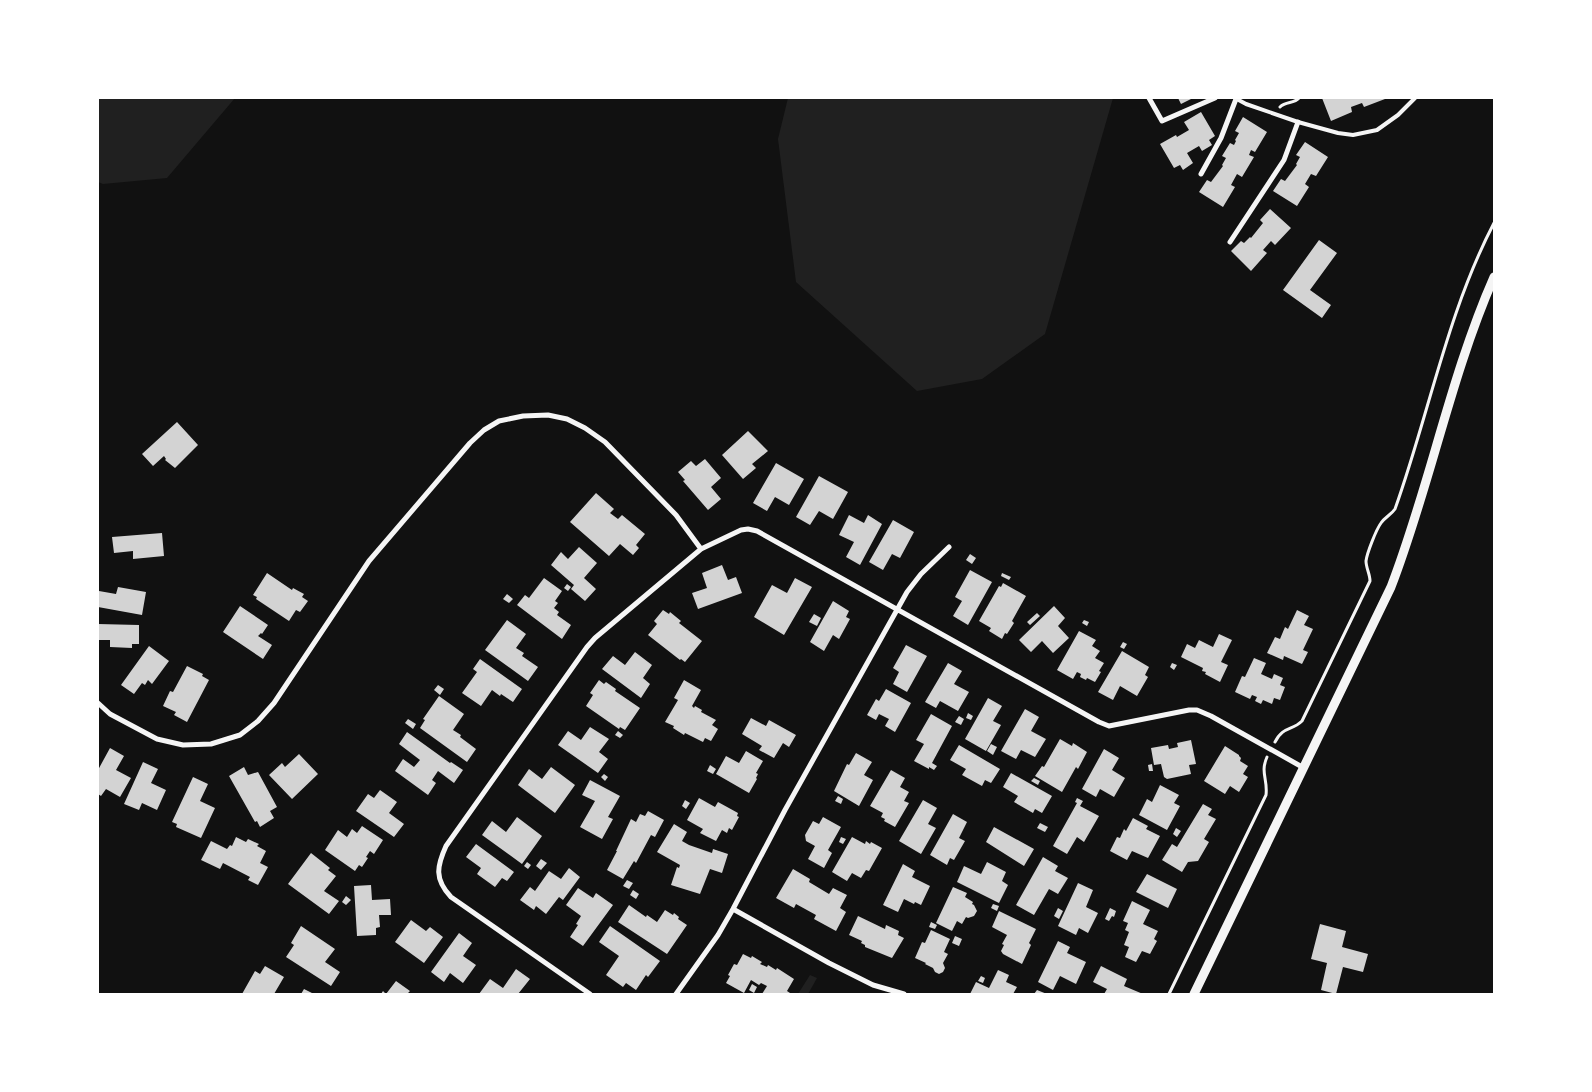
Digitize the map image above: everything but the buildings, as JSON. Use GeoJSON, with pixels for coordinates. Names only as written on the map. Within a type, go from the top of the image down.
{"type":"FeatureCollection","features":[{"type":"Feature","properties":{"kind":"street"},"geometry":{"type":"LineString","coordinates":[[1149,98],[1162,121],[1215,98]]}},
{"type":"Feature","properties":{"kind":"street"},"geometry":{"type":"LineString","coordinates":[[1201,174],[1221,138],[1236,98]]}},
{"type":"Feature","properties":{"kind":"street"},"geometry":{"type":"LineString","coordinates":[[1230,242],[1284,160],[1298,122]]}},
{"type":"Feature","properties":{"kind":"street"},"geometry":{"type":"LineString","coordinates":[[1194,994],[1397,572],[1413,528],[1461,367],[1494,277]]}},
{"type":"Feature","properties":{"kind":"street"},"geometry":{"type":"LineString","coordinates":[[98,703],[110,714],[158,739],[183,745],[211,744],[240,734],[258,721],[274,703],[369,561],[470,443],[484,430],[499,422],[523,416],[548,415],[567,419],[585,428],[605,442],[676,515],[701,549]]}},
{"type":"Feature","properties":{"kind":"street"},"geometry":{"type":"LineString","coordinates":[[590,994],[451,897],[444,890],[439,879],[438,869],[441,857],[446,846],[587,647],[701,549],[741,530],[757,531],[1099,722],[1109,726],[1196,710],[1211,716],[1304,768]]}},
{"type":"Feature","properties":{"kind":"street"},"geometry":{"type":"LineString","coordinates":[[676,994],[718,935],[733,909],[784,810],[913,583],[949,547]]}},
{"type":"Feature","properties":{"kind":"street"},"geometry":{"type":"LineString","coordinates":[[733,909],[872,985],[904,994]]}},
{"type":"Feature","properties":{"kind":"lane"},"geometry":{"type":"LineString","coordinates":[[1236,98],[1298,122],[1338,133],[1353,135],[1377,130],[1387,124],[1416,98]]}},
{"type":"Feature","properties":{"kind":"path"},"geometry":{"type":"LineString","coordinates":[[1276,115],[1283,104],[1296,101],[1299,98]]}},
{"type":"Feature","properties":{"kind":"path"},"geometry":{"type":"LineString","coordinates":[[1274,743],[1282,731],[1297,726],[1302,721],[1370,581],[1366,558],[1380,524],[1395,509],[1460,304],[1494,223]]}},
{"type":"Feature","properties":{"kind":"path"},"geometry":{"type":"LineString","coordinates":[[1169,994],[1266,795],[1267,788],[1263,766],[1267,756]]}},
{"type":"Feature","properties":{"kind":"shaded area"},"geometry":{"type":"Polygon","coordinates":[[[98,98],[235,98],[167,178],[103,184],[98,182],[98,98]]]}},
{"type":"Feature","properties":{"kind":"shaded area"},"geometry":{"type":"Polygon","coordinates":[[[788,98],[1113,98],[1045,334],[982,379],[917,391],[796,282],[778,139],[788,98]]]}},
{"type":"Feature","properties":{"kind":"shaded area"},"geometry":{"type":"Polygon","coordinates":[[[810,975],[817,978],[808,994],[798,994],[810,975]]]}}]}
